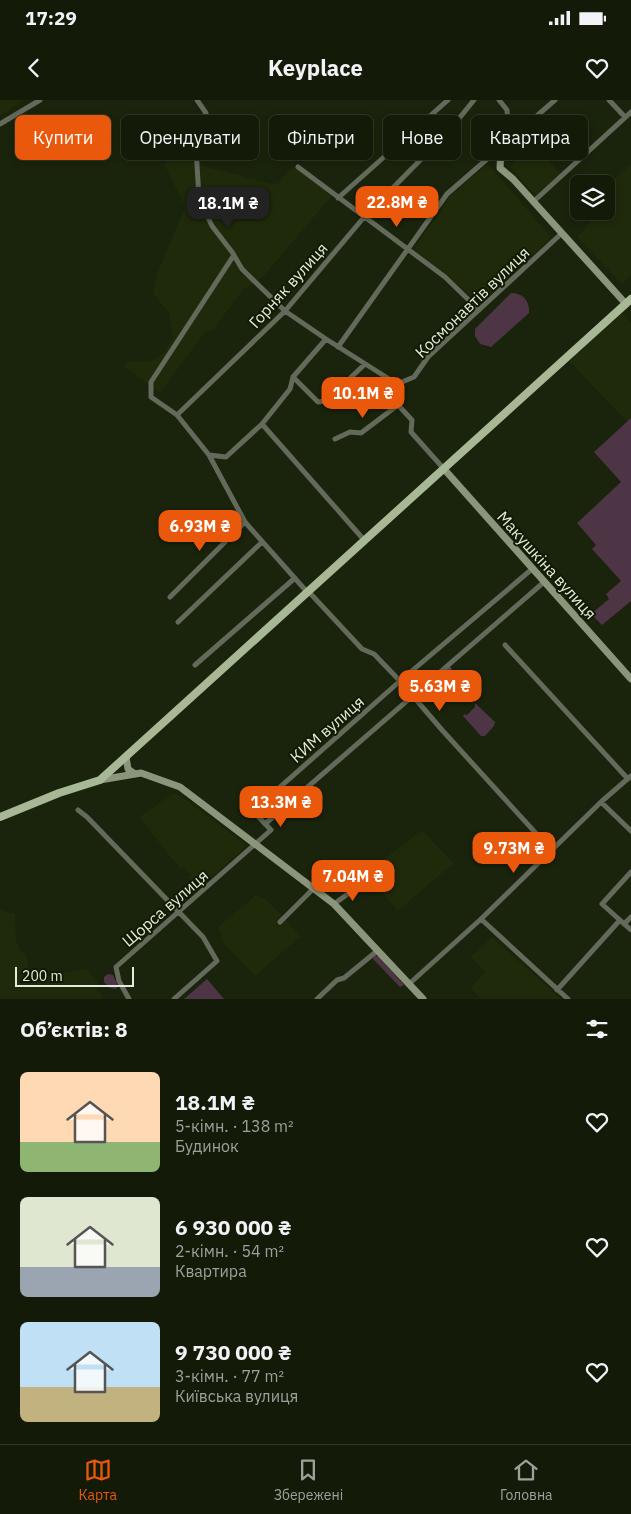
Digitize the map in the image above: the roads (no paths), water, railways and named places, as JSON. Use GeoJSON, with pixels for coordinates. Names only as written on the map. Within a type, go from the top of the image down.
{"type":"FeatureCollection","features":[{"type":"Feature","properties":{"kind":"main road"},"geometry":{"type":"LineString","coordinates":[[0,818],[59,793],[100,780],[628,301]]}},
{"type":"Feature","properties":{"kind":"street"},"geometry":{"type":"LineString","coordinates":[[0,124],[40,100]]}},
{"type":"Feature","properties":{"kind":"street"},"geometry":{"type":"LineString","coordinates":[[197,100],[206,113],[194,132],[199,198],[212,226],[242,269],[285,311],[397,384],[398,405],[412,420],[411,432],[444,469]]}},
{"type":"Feature","properties":{"kind":"street"},"geometry":{"type":"LineString","coordinates":[[338,198],[448,100]]}},
{"type":"Feature","properties":{"kind":"street","name":"Горняк вулиця"},"geometry":{"type":"LineString","coordinates":[[177,415],[285,311],[365,216],[449,131],[474,100]]}},
{"type":"Feature","properties":{"kind":"street"},"geometry":{"type":"LineString","coordinates":[[499,100],[507,110],[507,115]]}},
{"type":"Feature","properties":{"kind":"street"},"geometry":{"type":"LineString","coordinates":[[538,115],[555,100]]}},
{"type":"Feature","properties":{"kind":"street"},"geometry":{"type":"LineString","coordinates":[[610,100],[625,117]]}},
{"type":"Feature","properties":{"kind":"street"},"geometry":{"type":"LineString","coordinates":[[533,202],[631,112]]}},
{"type":"Feature","properties":{"kind":"street"},"geometry":{"type":"LineString","coordinates":[[338,347],[447,194],[487,160]]}},
{"type":"Feature","properties":{"kind":"street"},"geometry":{"type":"LineString","coordinates":[[500,160],[500,168],[513,179],[628,301]]}},
{"type":"Feature","properties":{"kind":"street"},"geometry":{"type":"LineString","coordinates":[[298,167],[445,277],[479,310]]}},
{"type":"Feature","properties":{"kind":"street","name":"Космонавтів вулиця"},"geometry":{"type":"LineString","coordinates":[[397,384],[414,377],[428,356],[562,233]]}},
{"type":"Feature","properties":{"kind":"street"},"geometry":{"type":"LineString","coordinates":[[234,255],[151,382],[151,397],[177,415],[209,455],[245,522],[262,542],[362,650],[374,654],[400,681],[552,851]]}},
{"type":"Feature","properties":{"kind":"street"},"geometry":{"type":"LineString","coordinates":[[209,455],[226,457],[262,424],[290,389],[292,377],[326,339]]}},
{"type":"Feature","properties":{"kind":"street"},"geometry":{"type":"LineString","coordinates":[[292,377],[318,402],[326,401],[365,364]]}},
{"type":"Feature","properties":{"kind":"street"},"geometry":{"type":"LineString","coordinates":[[335,439],[350,432],[361,433],[398,405]]}},
{"type":"Feature","properties":{"kind":"street"},"geometry":{"type":"LineString","coordinates":[[262,424],[365,541]]}},
{"type":"Feature","properties":{"kind":"street","name":"Макушкіна вулиця"},"geometry":{"type":"LineString","coordinates":[[444,469],[631,679]]}},
{"type":"Feature","properties":{"kind":"street"},"geometry":{"type":"LineString","coordinates":[[170,597],[245,522]]}},
{"type":"Feature","properties":{"kind":"street"},"geometry":{"type":"LineString","coordinates":[[178,622],[262,542]]}},
{"type":"Feature","properties":{"kind":"street","name":"КИМ вулиця"},"geometry":{"type":"LineString","coordinates":[[532,569],[400,681],[253,811],[265,824],[412,694],[544,582]]}},
{"type":"Feature","properties":{"kind":"street"},"geometry":{"type":"LineString","coordinates":[[195,666],[295,578]]}},
{"type":"Feature","properties":{"kind":"street"},"geometry":{"type":"LineString","coordinates":[[409,984],[481,919],[601,802],[630,777],[505,645]]}},
{"type":"Feature","properties":{"kind":"street"},"geometry":{"type":"LineString","coordinates":[[126,757],[128,770],[135,774]]}},
{"type":"Feature","properties":{"kind":"street"},"geometry":{"type":"LineString","coordinates":[[100,780],[141,773],[180,787],[334,904],[423,999]]}},
{"type":"Feature","properties":{"kind":"street"},"geometry":{"type":"LineString","coordinates":[[601,802],[631,830]]}},
{"type":"Feature","properties":{"kind":"street"},"geometry":{"type":"LineString","coordinates":[[78,810],[87,817],[203,938],[217,961],[174,999]]}},
{"type":"Feature","properties":{"kind":"street","name":"Щорса вулиця"},"geometry":{"type":"LineString","coordinates":[[129,999],[119,981],[116,967],[272,830],[265,824]]}},
{"type":"Feature","properties":{"kind":"street"},"geometry":{"type":"LineString","coordinates":[[631,872],[602,904],[631,930]]}},
{"type":"Feature","properties":{"kind":"street"},"geometry":{"type":"LineString","coordinates":[[334,904],[360,885]]}},
{"type":"Feature","properties":{"kind":"street"},"geometry":{"type":"LineString","coordinates":[[280,922],[314,888]]}},
{"type":"Feature","properties":{"kind":"street"},"geometry":{"type":"LineString","coordinates":[[558,990],[622,922],[631,917]]}},
{"type":"Feature","properties":{"kind":"street"},"geometry":{"type":"LineString","coordinates":[[481,919],[568,999]]}},
{"type":"Feature","properties":{"kind":"street"},"geometry":{"type":"LineString","coordinates":[[317,999],[337,980],[344,978],[377,951]]}}]}
